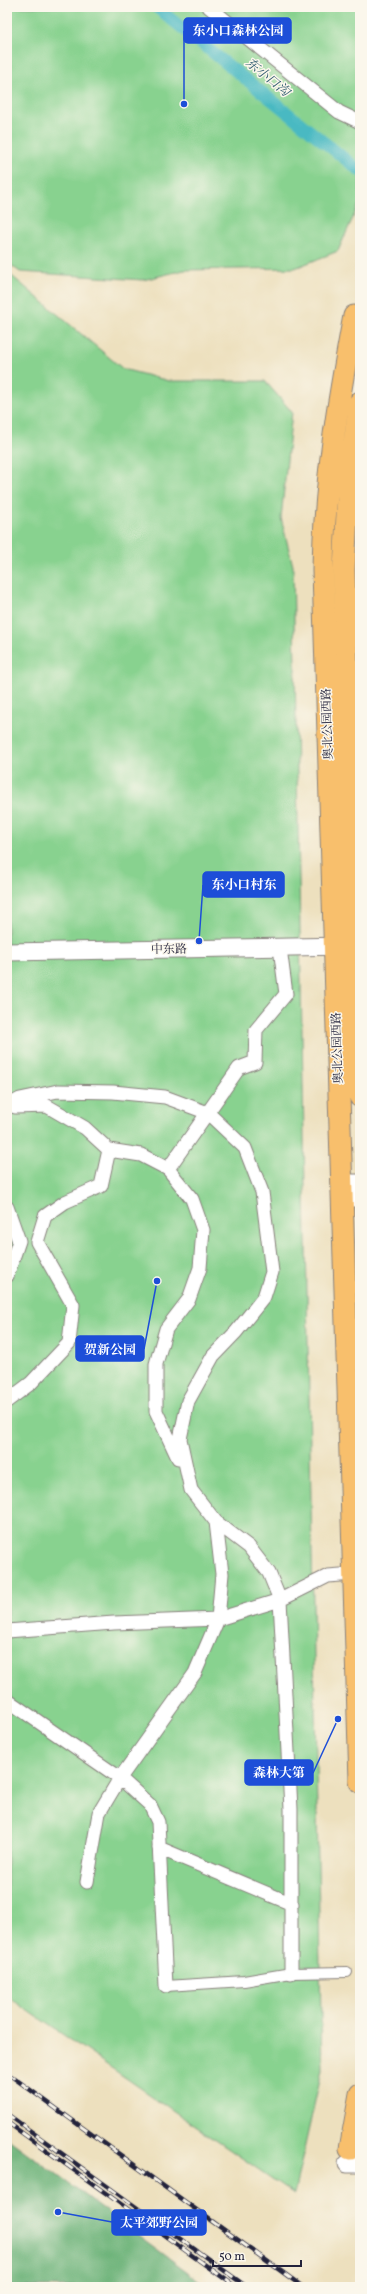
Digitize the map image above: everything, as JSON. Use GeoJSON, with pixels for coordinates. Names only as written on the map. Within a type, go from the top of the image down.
{"type":"FeatureCollection","features":[{"type":"Feature","properties":{"kind":"main road","name":"奥北公园西路"},"geometry":{"type":"LineString","coordinates":[[354,316],[335,419],[323,531],[334,947],[351,1191],[354,1574],[360,1782]]}},
{"type":"Feature","properties":{"kind":"main road","name":"奥北公园西路"},"geometry":{"type":"LineString","coordinates":[[360,402],[352,449],[352,531],[344,608],[360,1097]]}},
{"type":"Feature","properties":{"kind":"main road"},"geometry":{"type":"LineString","coordinates":[[354,2159],[360,2094]]}},
{"type":"Feature","properties":{"kind":"street"},"geometry":{"type":"LineString","coordinates":[[209,7],[339,112],[360,122]]}},
{"type":"Feature","properties":{"kind":"street"},"geometry":{"type":"LineString","coordinates":[[323,531],[352,531]]}},
{"type":"Feature","properties":{"kind":"street","name":"中东路"},"geometry":{"type":"LineString","coordinates":[[7,952],[355,946]]}},
{"type":"Feature","properties":{"kind":"street"},"geometry":{"type":"LineString","coordinates":[[168,1169],[239,1068],[255,1062],[256,1030],[286,994],[280,948]]}},
{"type":"Feature","properties":{"kind":"street"},"geometry":{"type":"LineString","coordinates":[[7,1106],[20,1099],[58,1091],[114,1092],[165,1097],[208,1113],[245,1148],[262,1192],[272,1272],[264,1297],[236,1332],[213,1356],[188,1401],[180,1439],[191,1490]]}},
{"type":"Feature","properties":{"kind":"street"},"geometry":{"type":"LineString","coordinates":[[7,1106],[46,1106],[85,1128],[109,1150],[141,1155],[168,1169],[192,1199],[203,1230],[200,1268],[189,1299],[166,1329],[156,1364],[156,1412],[173,1446],[191,1490],[216,1522],[249,1547],[269,1573],[280,1600],[291,1809],[291,1973]]}},
{"type":"Feature","properties":{"kind":"street"},"geometry":{"type":"LineString","coordinates":[[7,1401],[31,1383],[69,1343],[73,1305],[37,1242],[44,1216],[66,1202],[101,1186],[109,1150]]}},
{"type":"Feature","properties":{"kind":"street"},"geometry":{"type":"LineString","coordinates":[[7,1207],[19,1241],[7,1276]]}},
{"type":"Feature","properties":{"kind":"street"},"geometry":{"type":"LineString","coordinates":[[87,1882],[99,1813],[120,1778],[196,1673],[218,1619],[222,1574],[216,1522]]}},
{"type":"Feature","properties":{"kind":"street"},"geometry":{"type":"LineString","coordinates":[[7,1631],[114,1623],[218,1619],[280,1600],[328,1576],[354,1574]]}},
{"type":"Feature","properties":{"kind":"street"},"geometry":{"type":"LineString","coordinates":[[7,1700],[120,1778],[150,1805],[158,1822],[166,1986],[244,1981],[291,1973],[347,1972]]}},
{"type":"Feature","properties":{"kind":"street"},"geometry":{"type":"LineString","coordinates":[[159,1848],[292,1904]]}},
{"type":"Feature","properties":{"kind":"green space"},"geometry":{"type":"Polygon","coordinates":[[[7,7],[360,7],[360,202],[338,251],[295,268],[184,270],[143,280],[20,272],[7,262],[7,7]]]}},
{"type":"Feature","properties":{"kind":"green space"},"geometry":{"type":"Polygon","coordinates":[[[7,272],[123,369],[169,381],[265,381],[292,412],[281,518],[293,566],[322,2070],[294,2194],[7,1996],[7,272]]]}},
{"type":"Feature","properties":{"kind":"green space"},"geometry":{"type":"Polygon","coordinates":[[[7,2138],[208,2287],[7,2287],[7,2138]]]}},
{"type":"Feature","properties":{"kind":"waterway","name":"东小口沟"},"geometry":{"type":"LineString","coordinates":[[156,7],[360,171]]}},
{"type":"Feature","properties":{"kind":"railway"},"geometry":{"type":"LineString","coordinates":[[7,2073],[303,2287]]}},
{"type":"Feature","properties":{"kind":"railway"},"geometry":{"type":"LineString","coordinates":[[7,2114],[247,2287]]}},
{"type":"Feature","properties":{"kind":"railway"},"geometry":{"type":"LineString","coordinates":[[7,2122],[236,2287]]}},
{"type":"Feature","properties":{"kind":"place","name":"东小口森林公园"},"geometry":{"type":"Point","coordinates":[184,104]}},
{"type":"Feature","properties":{"kind":"place","name":"东小口村东"},"geometry":{"type":"Point","coordinates":[199,941]}},
{"type":"Feature","properties":{"kind":"place","name":"贺新公园"},"geometry":{"type":"Point","coordinates":[157,1281]}},
{"type":"Feature","properties":{"kind":"place","name":"森林大第"},"geometry":{"type":"Point","coordinates":[338,1719]}},
{"type":"Feature","properties":{"kind":"place","name":"太平郊野公园"},"geometry":{"type":"Point","coordinates":[58,2212]}}]}
